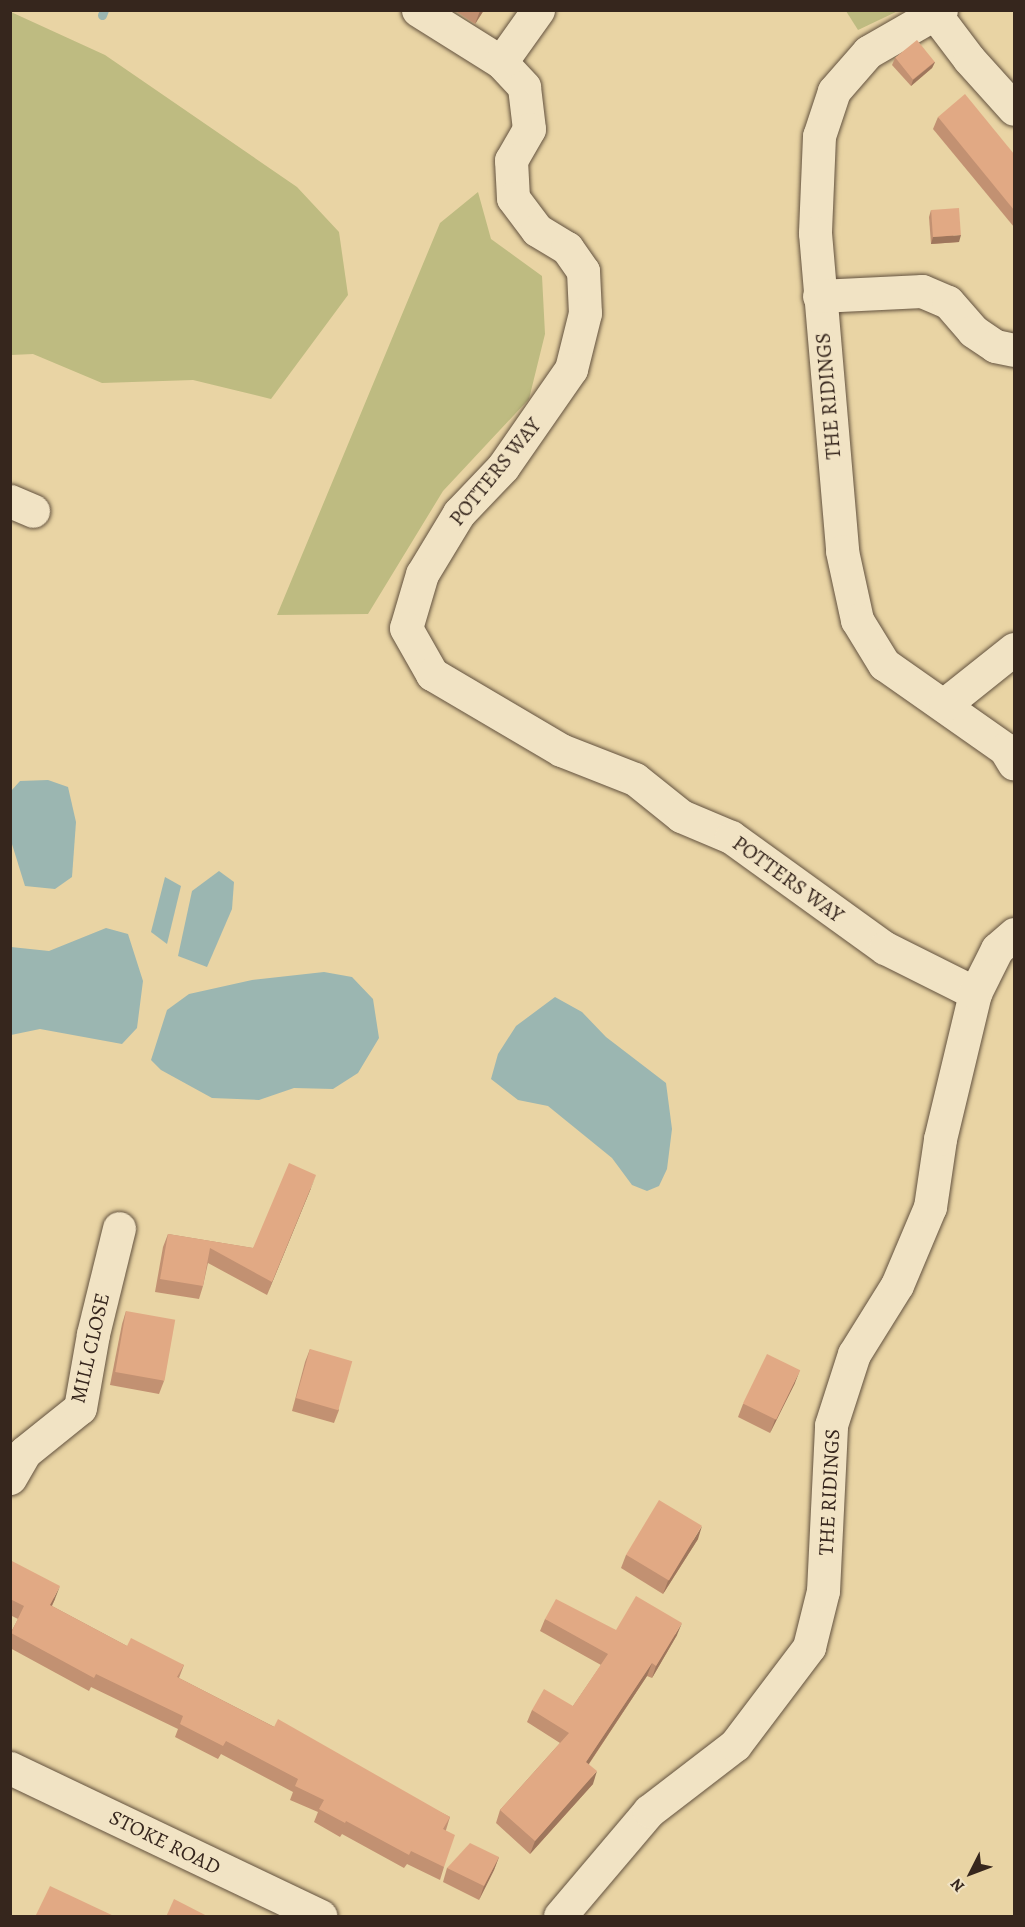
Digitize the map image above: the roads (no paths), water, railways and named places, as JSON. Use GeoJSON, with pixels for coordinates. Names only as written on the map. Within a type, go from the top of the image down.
{"type":"FeatureCollection","features":[{"type":"Feature","properties":{"kind":"street","name":"POTTERS WAY"},"geometry":{"type":"LineString","coordinates":[[418,10],[501,62],[524,87],[529,129],[511,160],[513,198],[537,230],[567,248],[583,271],[585,312],[571,369],[503,467],[459,513],[422,574],[406,628],[432,674],[561,750],[635,779],[681,816],[739,843],[885,948],[975,993]]}},
{"type":"Feature","properties":{"kind":"street"},"geometry":{"type":"LineString","coordinates":[[501,62],[538,10]]}},
{"type":"Feature","properties":{"kind":"street"},"geometry":{"type":"LineString","coordinates":[[938,12],[969,59],[1014,109]]}},
{"type":"Feature","properties":{"kind":"street","name":"THE RIDINGS"},"geometry":{"type":"LineString","coordinates":[[938,12],[868,52],[834,91],[819,136],[815,232],[842,551],[857,620],[884,664],[945,704],[1005,749],[1014,764]]}},
{"type":"Feature","properties":{"kind":"street"},"geometry":{"type":"LineString","coordinates":[[819,296],[922,291],[948,302],[973,331],[995,346],[1014,350]]}},
{"type":"Feature","properties":{"kind":"street"},"geometry":{"type":"LineString","coordinates":[[945,704],[1014,649]]}},
{"type":"Feature","properties":{"kind":"street","name":"THE RIDINGS"},"geometry":{"type":"LineString","coordinates":[[560,1917],[649,1811],[735,1746],[809,1647],[823,1591],[831,1425],[854,1354],[897,1285],[930,1207],[940,1139],[975,993],[997,949],[1014,934]]}},
{"type":"Feature","properties":{"kind":"street","name":"MILL CLOSE"},"geometry":{"type":"LineString","coordinates":[[10,1478],[25,1452],[80,1408],[93,1334],[119,1228]]}},
{"type":"Feature","properties":{"kind":"street","name":"STOKE ROAD"},"geometry":{"type":"LineString","coordinates":[[10,1768],[320,1917]]}},
{"type":"Feature","properties":{"kind":"water"},"geometry":{"type":"Polygon","coordinates":[[[48,780],[68,787],[76,822],[72,877],[55,889],[25,886],[11,841],[11,791],[20,781],[48,780]]]}},
{"type":"Feature","properties":{"kind":"water"},"geometry":{"type":"Polygon","coordinates":[[[219,871],[234,882],[232,909],[207,967],[178,956],[192,891],[219,871]]]}},
{"type":"Feature","properties":{"kind":"water"},"geometry":{"type":"Polygon","coordinates":[[[165,877],[181,886],[167,944],[151,932],[165,877]]]}},
{"type":"Feature","properties":{"kind":"water"},"geometry":{"type":"Polygon","coordinates":[[[106,928],[128,934],[143,981],[137,1028],[122,1044],[40,1029],[11,1035],[11,947],[49,951],[106,928]]]}},
{"type":"Feature","properties":{"kind":"water"},"geometry":{"type":"Polygon","coordinates":[[[324,972],[352,977],[373,999],[379,1038],[358,1073],[333,1089],[294,1088],[259,1100],[212,1098],[161,1070],[151,1060],[167,1010],[189,994],[252,980],[324,972]]]}},
{"type":"Feature","properties":{"kind":"water"},"geometry":{"type":"Polygon","coordinates":[[[555,997],[582,1012],[606,1037],[666,1083],[672,1129],[667,1169],[659,1186],[647,1191],[632,1185],[612,1158],[548,1106],[518,1100],[491,1079],[498,1054],[516,1026],[555,997]]]}},
{"type":"Feature","properties":{"kind":"waterway"},"geometry":{"type":"LineString","coordinates":[[102,15],[104,10]]}}]}
